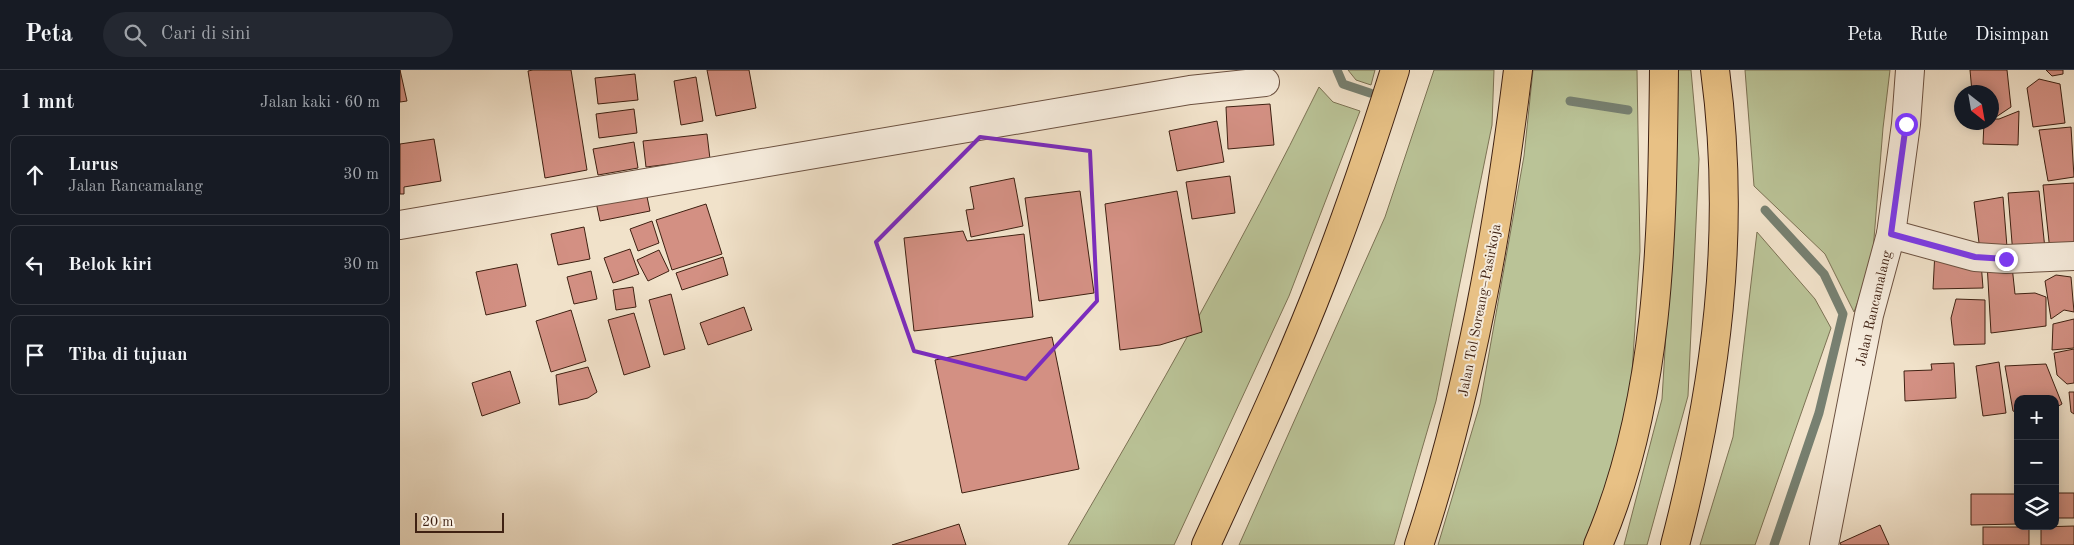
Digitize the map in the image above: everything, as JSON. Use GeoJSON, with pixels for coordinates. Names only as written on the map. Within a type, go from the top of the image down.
{"type":"FeatureCollection","features":[{"type":"Feature","properties":{"kind":"highway"},"geometry":{"type":"LineString","coordinates":[[1206,545],[1280,382],[1323,278],[1365,166],[1395,70]]}},
{"type":"Feature","properties":{"kind":"highway","name":"Jalan Tol Soreang–Pasirkoja"},"geometry":{"type":"LineString","coordinates":[[1419,545],[1458,413],[1484,294],[1507,158],[1518,70]]}},
{"type":"Feature","properties":{"kind":"highway"},"geometry":{"type":"LineString","coordinates":[[1598,545],[1610,518],[1629,460],[1642,397],[1652,328],[1662,184],[1664,70]]}},
{"type":"Feature","properties":{"kind":"highway"},"geometry":{"type":"LineString","coordinates":[[1675,545],[1703,423],[1722,287],[1725,217],[1723,156],[1715,70]]}},
{"type":"Feature","properties":{"kind":"street","name":"Jalan Rancamalang"},"geometry":{"type":"LineString","coordinates":[[1824,545],[1869,315],[1891,234],[1906,124],[1910,70]]}},
{"type":"Feature","properties":{"kind":"street"},"geometry":{"type":"LineString","coordinates":[[400,225],[1189,80],[1265,82]]}},
{"type":"Feature","properties":{"kind":"street"},"geometry":{"type":"LineString","coordinates":[[1891,234],[1975,257],[2014,259],[2074,256]]}},
{"type":"Feature","properties":{"kind":"highlighted area"},"geometry":{"type":"Polygon","coordinates":[[[980,137],[1090,151],[1097,301],[1026,379],[914,351],[876,242],[980,137]]]}},
{"type":"Feature","properties":{"kind":"green space"},"geometry":{"type":"Polygon","coordinates":[[[1348,70],[1375,70],[1371,85],[1356,80],[1348,70]]]}},
{"type":"Feature","properties":{"kind":"green space"},"geometry":{"type":"Polygon","coordinates":[[[1434,70],[1494,70],[1492,125],[1436,401],[1394,545],[1239,545],[1385,217],[1434,70]]]}},
{"type":"Feature","properties":{"kind":"green space"},"geometry":{"type":"Polygon","coordinates":[[[1533,70],[1637,70],[1640,251],[1630,403],[1588,545],[1438,545],[1480,404],[1524,156],[1533,70]]]}},
{"type":"Feature","properties":{"kind":"green space"},"geometry":{"type":"Polygon","coordinates":[[[1672,70],[1691,70],[1699,159],[1688,396],[1647,545],[1624,545],[1662,399],[1676,170],[1672,70]]]}},
{"type":"Feature","properties":{"kind":"green space"},"geometry":{"type":"Polygon","coordinates":[[[1745,70],[1890,70],[1883,128],[1872,263],[1854,312],[1825,254],[1754,186],[1745,70]]]}},
{"type":"Feature","properties":{"kind":"green space"},"geometry":{"type":"Polygon","coordinates":[[[1319,87],[1333,102],[1360,111],[1289,296],[1174,545],[1068,545],[1198,318],[1260,204],[1319,87]]]}},
{"type":"Feature","properties":{"kind":"green space"},"geometry":{"type":"Polygon","coordinates":[[[1757,232],[1815,299],[1831,328],[1755,545],[1700,545],[1733,437],[1757,232]]]}},
{"type":"Feature","properties":{"kind":"building"},"geometry":{"type":"Polygon","coordinates":[[[400,70],[407,101],[400,102],[400,70]]]}},
{"type":"Feature","properties":{"kind":"building"},"geometry":{"type":"Polygon","coordinates":[[[571,70],[587,170],[545,178],[528,71],[571,70]]]}},
{"type":"Feature","properties":{"kind":"building"},"geometry":{"type":"Polygon","coordinates":[[[707,70],[749,70],[756,108],[716,116],[707,70]]]}},
{"type":"Feature","properties":{"kind":"building"},"geometry":{"type":"Polygon","coordinates":[[[1970,70],[2007,70],[2011,107],[1999,115],[1999,85],[1971,85],[1970,70]]]}},
{"type":"Feature","properties":{"kind":"building"},"geometry":{"type":"Polygon","coordinates":[[[2046,70],[2063,70],[2063,74],[2052,76],[2046,70]]]}},
{"type":"Feature","properties":{"kind":"building"},"geometry":{"type":"Polygon","coordinates":[[[635,74],[638,100],[598,104],[595,78],[635,74]]]}},
{"type":"Feature","properties":{"kind":"building"},"geometry":{"type":"Polygon","coordinates":[[[696,77],[703,121],[681,125],[674,81],[696,77]]]}},
{"type":"Feature","properties":{"kind":"building"},"geometry":{"type":"Polygon","coordinates":[[[2039,79],[2060,84],[2065,123],[2033,127],[2027,88],[2039,79]]]}},
{"type":"Feature","properties":{"kind":"building"},"geometry":{"type":"Polygon","coordinates":[[[1270,104],[1274,145],[1228,149],[1226,107],[1270,104]]]}},
{"type":"Feature","properties":{"kind":"building"},"geometry":{"type":"Polygon","coordinates":[[[634,109],[637,133],[599,138],[596,114],[634,109]]]}},
{"type":"Feature","properties":{"kind":"building"},"geometry":{"type":"Polygon","coordinates":[[[2019,111],[2018,145],[1983,144],[1984,130],[1999,130],[1999,119],[2019,111]]]}},
{"type":"Feature","properties":{"kind":"building"},"geometry":{"type":"Polygon","coordinates":[[[1217,121],[1224,162],[1177,171],[1169,131],[1217,121]]]}},
{"type":"Feature","properties":{"kind":"building"},"geometry":{"type":"Polygon","coordinates":[[[2071,127],[2074,177],[2048,181],[2039,130],[2071,127]]]}},
{"type":"Feature","properties":{"kind":"building"},"geometry":{"type":"Polygon","coordinates":[[[707,134],[710,159],[646,167],[643,141],[707,134]]]}},
{"type":"Feature","properties":{"kind":"building"},"geometry":{"type":"Polygon","coordinates":[[[434,139],[441,181],[404,187],[404,194],[400,194],[400,144],[434,139]]]}},
{"type":"Feature","properties":{"kind":"building"},"geometry":{"type":"Polygon","coordinates":[[[634,142],[638,168],[598,175],[593,149],[634,142]]]}},
{"type":"Feature","properties":{"kind":"building"},"geometry":{"type":"Polygon","coordinates":[[[1230,176],[1235,213],[1192,219],[1186,182],[1230,176]]]}},
{"type":"Feature","properties":{"kind":"building"},"geometry":{"type":"Polygon","coordinates":[[[1014,178],[1023,226],[971,237],[966,210],[974,209],[970,187],[1014,178]]]}},
{"type":"Feature","properties":{"kind":"building"},"geometry":{"type":"Polygon","coordinates":[[[2074,183],[2074,247],[2050,251],[2043,185],[2074,183]]]}},
{"type":"Feature","properties":{"kind":"building"},"geometry":{"type":"Polygon","coordinates":[[[1080,191],[1094,293],[1039,301],[1025,198],[1080,191]]]}},
{"type":"Feature","properties":{"kind":"building"},"geometry":{"type":"Polygon","coordinates":[[[1177,191],[1202,332],[1160,345],[1120,350],[1105,204],[1177,191]]]}},
{"type":"Feature","properties":{"kind":"building"},"geometry":{"type":"Polygon","coordinates":[[[2039,191],[2045,249],[2013,255],[2008,193],[2039,191]]]}},
{"type":"Feature","properties":{"kind":"building"},"geometry":{"type":"Polygon","coordinates":[[[646,192],[650,211],[600,221],[596,202],[646,192]]]}},
{"type":"Feature","properties":{"kind":"building"},"geometry":{"type":"Polygon","coordinates":[[[2003,197],[2007,247],[1980,251],[1974,202],[2003,197]]]}},
{"type":"Feature","properties":{"kind":"building"},"geometry":{"type":"Polygon","coordinates":[[[706,204],[722,254],[672,270],[656,220],[706,204]]]}},
{"type":"Feature","properties":{"kind":"building"},"geometry":{"type":"Polygon","coordinates":[[[652,221],[659,243],[638,251],[630,229],[652,221]]]}},
{"type":"Feature","properties":{"kind":"building"},"geometry":{"type":"Polygon","coordinates":[[[584,227],[590,259],[558,265],[551,234],[584,227]]]}},
{"type":"Feature","properties":{"kind":"building"},"geometry":{"type":"Polygon","coordinates":[[[963,231],[967,241],[1024,234],[1033,317],[914,331],[904,238],[963,231]]]}},
{"type":"Feature","properties":{"kind":"building"},"geometry":{"type":"Polygon","coordinates":[[[630,249],[639,274],[613,283],[604,258],[630,249]]]}},
{"type":"Feature","properties":{"kind":"building"},"geometry":{"type":"Polygon","coordinates":[[[659,250],[669,271],[648,281],[637,260],[659,250]]]}},
{"type":"Feature","properties":{"kind":"building"},"geometry":{"type":"Polygon","coordinates":[[[1935,251],[1981,262],[1983,288],[1933,289],[1935,251]]]}},
{"type":"Feature","properties":{"kind":"building"},"geometry":{"type":"Polygon","coordinates":[[[723,257],[728,275],[682,290],[676,273],[723,257]]]}},
{"type":"Feature","properties":{"kind":"building"},"geometry":{"type":"Polygon","coordinates":[[[1987,263],[2012,266],[2015,294],[2035,293],[2046,297],[2046,326],[1991,333],[1987,263]]]}},
{"type":"Feature","properties":{"kind":"building"},"geometry":{"type":"Polygon","coordinates":[[[517,264],[526,306],[486,315],[476,272],[517,264]]]}},
{"type":"Feature","properties":{"kind":"building"},"geometry":{"type":"Polygon","coordinates":[[[591,271],[597,299],[574,304],[567,277],[591,271]]]}},
{"type":"Feature","properties":{"kind":"building"},"geometry":{"type":"Polygon","coordinates":[[[2056,275],[2071,277],[2074,312],[2064,310],[2051,319],[2045,281],[2056,275]]]}},
{"type":"Feature","properties":{"kind":"building"},"geometry":{"type":"Polygon","coordinates":[[[633,287],[636,307],[616,310],[613,290],[633,287]]]}},
{"type":"Feature","properties":{"kind":"building"},"geometry":{"type":"Polygon","coordinates":[[[671,294],[685,349],[664,355],[649,300],[671,294]]]}},
{"type":"Feature","properties":{"kind":"building"},"geometry":{"type":"Polygon","coordinates":[[[1956,299],[1985,300],[1985,344],[1954,345],[1951,318],[1956,299]]]}},
{"type":"Feature","properties":{"kind":"building"},"geometry":{"type":"Polygon","coordinates":[[[744,307],[752,330],[708,345],[700,323],[744,307]]]}},
{"type":"Feature","properties":{"kind":"building"},"geometry":{"type":"Polygon","coordinates":[[[571,310],[586,361],[551,372],[536,321],[571,310]]]}},
{"type":"Feature","properties":{"kind":"building"},"geometry":{"type":"Polygon","coordinates":[[[634,313],[650,367],[624,375],[608,320],[634,313]]]}},
{"type":"Feature","properties":{"kind":"building"},"geometry":{"type":"Polygon","coordinates":[[[2074,319],[2074,348],[2052,350],[2053,324],[2074,319]]]}},
{"type":"Feature","properties":{"kind":"building"},"geometry":{"type":"Polygon","coordinates":[[[1052,337],[1079,469],[962,493],[935,360],[1052,337]]]}},
{"type":"Feature","properties":{"kind":"building"},"geometry":{"type":"Polygon","coordinates":[[[2074,349],[2074,383],[2067,384],[2057,375],[2054,353],[2074,349]]]}},
{"type":"Feature","properties":{"kind":"building"},"geometry":{"type":"Polygon","coordinates":[[[1999,362],[2006,413],[1983,416],[1976,366],[1999,362]]]}},
{"type":"Feature","properties":{"kind":"building"},"geometry":{"type":"Polygon","coordinates":[[[1954,363],[1956,398],[1905,401],[1904,371],[1932,370],[1931,364],[1954,363]]]}},
{"type":"Feature","properties":{"kind":"building"},"geometry":{"type":"Polygon","coordinates":[[[2046,364],[2058,395],[2014,395],[2013,411],[2005,366],[2046,364]]]}},
{"type":"Feature","properties":{"kind":"building"},"geometry":{"type":"Polygon","coordinates":[[[588,367],[597,392],[588,398],[559,405],[556,375],[588,367]]]}},
{"type":"Feature","properties":{"kind":"building"},"geometry":{"type":"Polygon","coordinates":[[[510,371],[520,403],[482,416],[472,383],[510,371]]]}},
{"type":"Feature","properties":{"kind":"building"},"geometry":{"type":"Polygon","coordinates":[[[2069,392],[2074,392],[2074,414],[2071,412],[2069,392]]]}},
{"type":"Feature","properties":{"kind":"building"},"geometry":{"type":"Polygon","coordinates":[[[2059,493],[2074,493],[2074,518],[2059,518],[2059,493]]]}},
{"type":"Feature","properties":{"kind":"building"},"geometry":{"type":"Polygon","coordinates":[[[1971,494],[2014,494],[2014,524],[1971,525],[1971,494]]]}},
{"type":"Feature","properties":{"kind":"building"},"geometry":{"type":"Polygon","coordinates":[[[959,524],[966,545],[892,545],[959,524]]]}},
{"type":"Feature","properties":{"kind":"building"},"geometry":{"type":"Polygon","coordinates":[[[1880,525],[1889,545],[1841,545],[1840,543],[1880,525]]]}},
{"type":"Feature","properties":{"kind":"building"},"geometry":{"type":"Polygon","coordinates":[[[2059,526],[2074,526],[2074,545],[2041,545],[2041,530],[2059,530],[2059,526]]]}},
{"type":"Feature","properties":{"kind":"building"},"geometry":{"type":"Polygon","coordinates":[[[1983,527],[2014,527],[2014,530],[2029,530],[2029,545],[1983,545],[1983,527]]]}},
{"type":"Feature","properties":{"kind":"waterway"},"geometry":{"type":"LineString","coordinates":[[1337,70],[1343,84],[1370,93]]}},
{"type":"Feature","properties":{"kind":"waterway"},"geometry":{"type":"LineString","coordinates":[[1570,101],[1628,110]]}},
{"type":"Feature","properties":{"kind":"waterway"},"geometry":{"type":"LineString","coordinates":[[1765,210],[1824,274],[1843,314],[1819,413],[1774,545]]}},
{"type":"Feature","properties":{"kind":"route"},"geometry":{"type":"LineString","coordinates":[[1906,124],[1891,234],[1975,257],[2006,259]]}}]}
